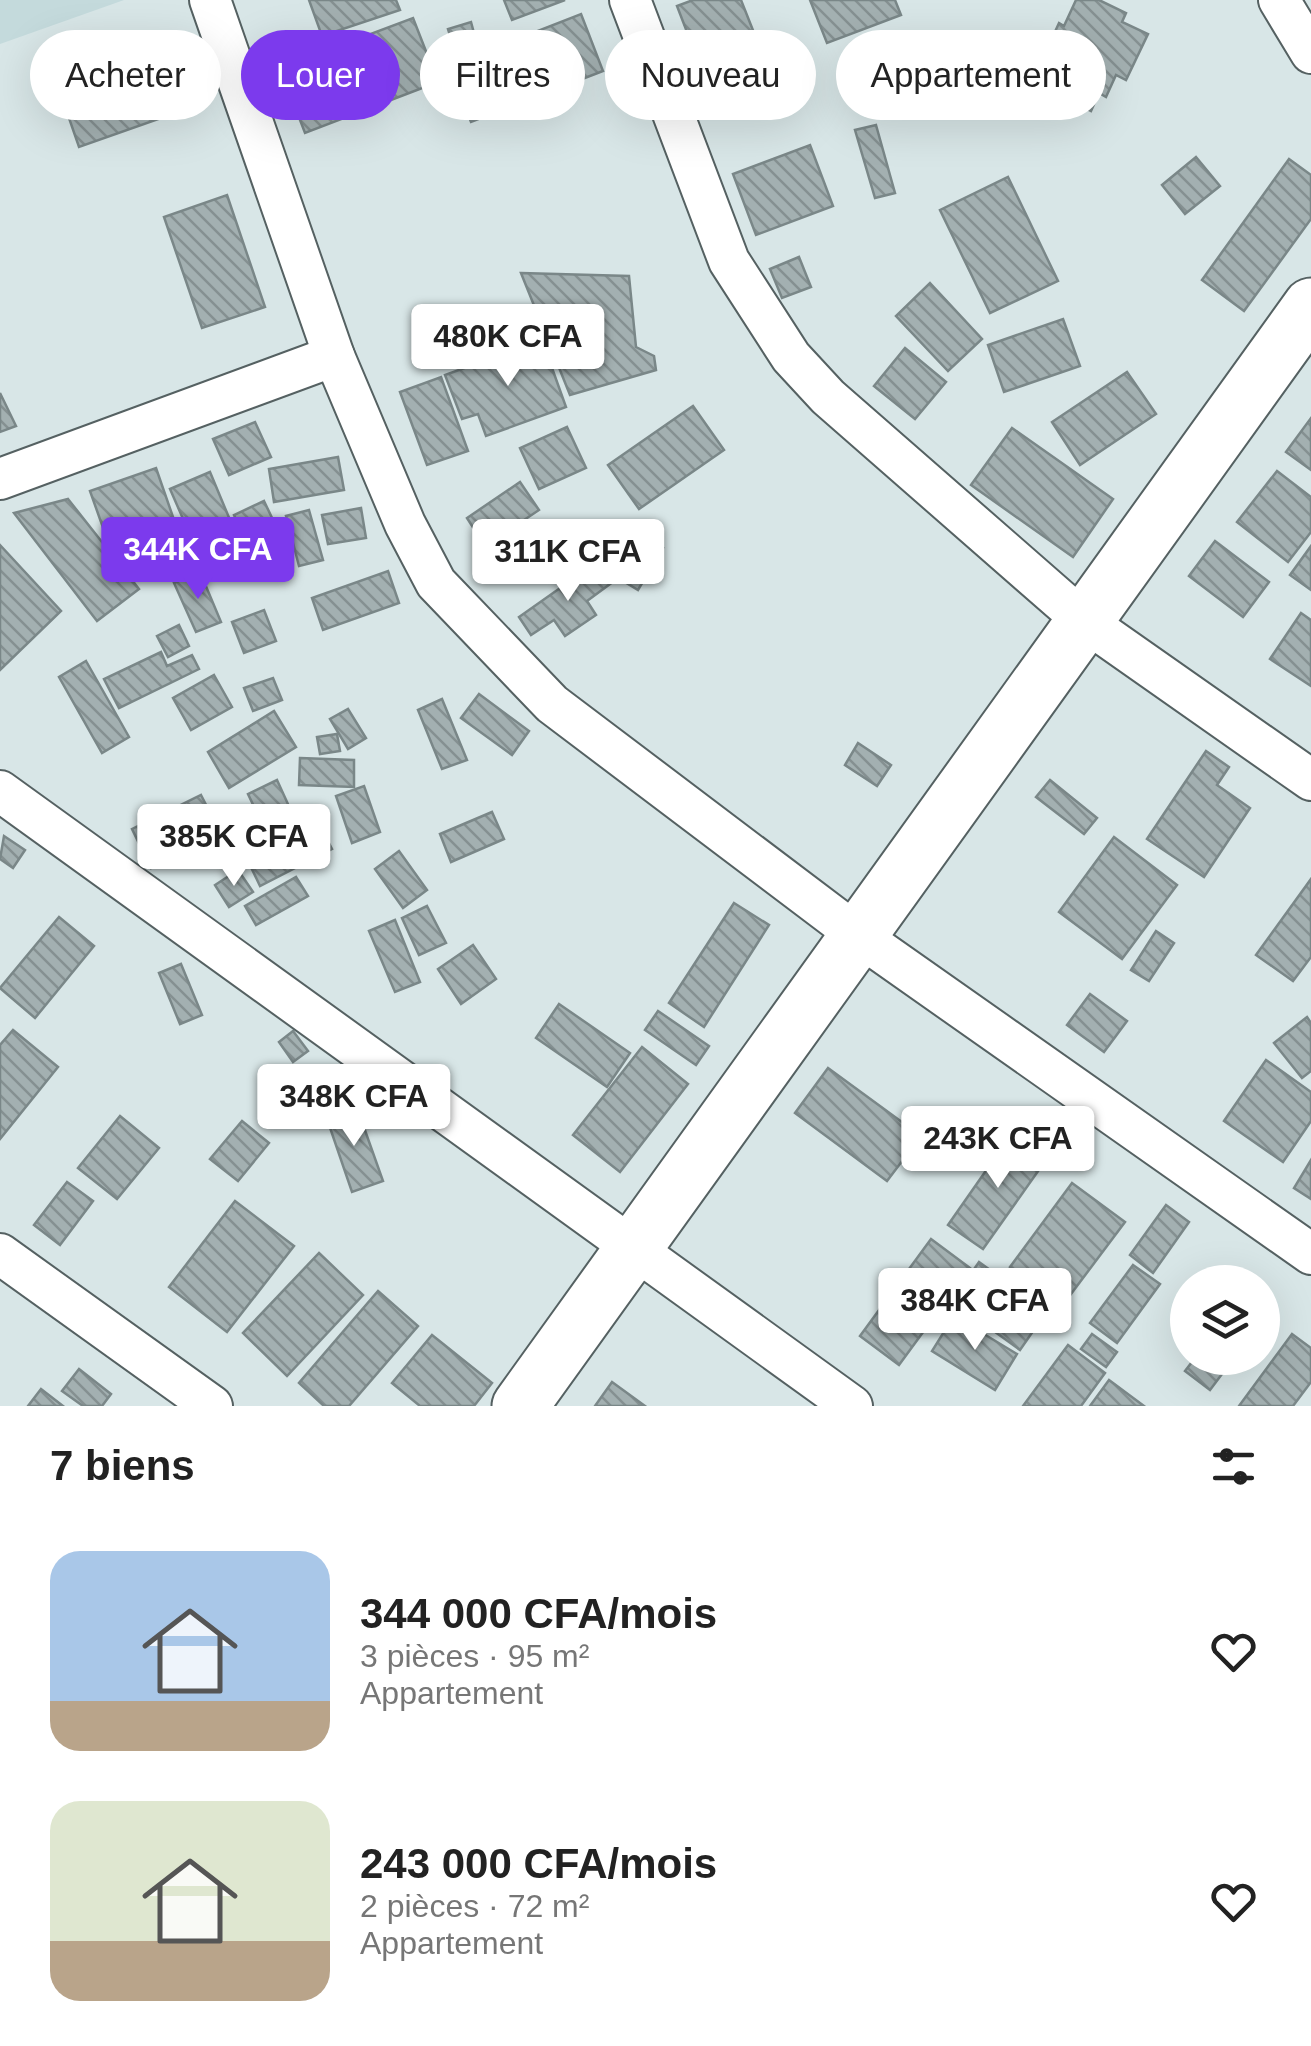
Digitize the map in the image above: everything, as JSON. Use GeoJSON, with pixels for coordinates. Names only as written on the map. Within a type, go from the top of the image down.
{"type":"FeatureCollection","features":[{"type":"Feature","properties":{"kind":"street"},"geometry":{"type":"LineString","coordinates":[[210,0],[334,356],[405,524],[436,583],[552,704],[859,936],[1311,1254]]}},
{"type":"Feature","properties":{"kind":"street"},"geometry":{"type":"LineString","coordinates":[[630,0],[729,262],[790,356],[828,397],[1083,620],[1311,780]]}},
{"type":"Feature","properties":{"kind":"street"},"geometry":{"type":"LineString","coordinates":[[1279,0],[1311,53]]}},
{"type":"Feature","properties":{"kind":"street"},"geometry":{"type":"LineString","coordinates":[[520,1406],[1311,306]]}},
{"type":"Feature","properties":{"kind":"street"},"geometry":{"type":"LineString","coordinates":[[0,480],[334,356]]}},
{"type":"Feature","properties":{"kind":"street"},"geometry":{"type":"LineString","coordinates":[[0,791],[852,1406]]}},
{"type":"Feature","properties":{"kind":"street"},"geometry":{"type":"LineString","coordinates":[[0,1254],[212,1406]]}},
{"type":"Feature","properties":{"kind":"shaded area"},"geometry":{"type":"Polygon","coordinates":[[[0,0],[124,0],[30,30],[30,33],[0,44],[0,0]]]}},
{"type":"Feature","properties":{"kind":"building"},"geometry":{"type":"Polygon","coordinates":[[[309,0],[396,0],[400,10],[340,30],[320,30],[309,0]]]}},
{"type":"Feature","properties":{"kind":"building"},"geometry":{"type":"Polygon","coordinates":[[[504,0],[565,0],[512,20],[504,0]]]}},
{"type":"Feature","properties":{"kind":"building"},"geometry":{"type":"Polygon","coordinates":[[[693,0],[741,0],[753,30],[686,30],[677,6],[693,0]]]}},
{"type":"Feature","properties":{"kind":"building"},"geometry":{"type":"Polygon","coordinates":[[[810,0],[895,0],[901,15],[861,30],[836,30],[836,40],[827,43],[810,0]]]}},
{"type":"Feature","properties":{"kind":"building"},"geometry":{"type":"Polygon","coordinates":[[[1076,0],[1099,0],[1126,13],[1122,22],[1148,34],[1126,80],[1116,75],[1106,97],[1106,30],[1056,30],[1059,23],[1064,26],[1076,0]]]}},
{"type":"Feature","properties":{"kind":"building"},"geometry":{"type":"Polygon","coordinates":[[[581,14],[603,71],[585,78],[585,30],[540,30],[581,14]]]}},
{"type":"Feature","properties":{"kind":"building"},"geometry":{"type":"Polygon","coordinates":[[[413,18],[420,36],[420,89],[400,97],[400,30],[381,30],[413,18]]]}},
{"type":"Feature","properties":{"kind":"building"},"geometry":{"type":"Polygon","coordinates":[[[471,22],[473,30],[448,30],[471,22]]]}},
{"type":"Feature","properties":{"kind":"building"},"geometry":{"type":"Polygon","coordinates":[[[70,120],[156,120],[79,147],[70,120]]]}},
{"type":"Feature","properties":{"kind":"building"},"geometry":{"type":"Polygon","coordinates":[[[300,120],[339,120],[305,133],[300,120]]]}},
{"type":"Feature","properties":{"kind":"building"},"geometry":{"type":"Polygon","coordinates":[[[876,125],[895,193],[875,198],[855,130],[876,125]]]}},
{"type":"Feature","properties":{"kind":"building"},"geometry":{"type":"Polygon","coordinates":[[[810,145],[833,206],[756,235],[733,174],[810,145]]]}},
{"type":"Feature","properties":{"kind":"building"},"geometry":{"type":"Polygon","coordinates":[[[1196,157],[1220,186],[1185,214],[1162,185],[1196,157]]]}},
{"type":"Feature","properties":{"kind":"building"},"geometry":{"type":"Polygon","coordinates":[[[1289,159],[1311,175],[1311,219],[1244,311],[1202,280],[1289,159]]]}},
{"type":"Feature","properties":{"kind":"building"},"geometry":{"type":"Polygon","coordinates":[[[1008,177],[1058,281],[990,313],[940,210],[1008,177]]]}},
{"type":"Feature","properties":{"kind":"building"},"geometry":{"type":"Polygon","coordinates":[[[227,195],[265,307],[202,328],[164,217],[227,195]]]}},
{"type":"Feature","properties":{"kind":"building"},"geometry":{"type":"Polygon","coordinates":[[[799,257],[811,287],[782,298],[770,269],[799,257]]]}},
{"type":"Feature","properties":{"kind":"building"},"geometry":{"type":"Polygon","coordinates":[[[521,273],[629,276],[636,347],[654,356],[656,370],[570,395],[521,273]]]}},
{"type":"Feature","properties":{"kind":"building"},"geometry":{"type":"Polygon","coordinates":[[[930,283],[982,339],[948,371],[896,316],[930,283]]]}},
{"type":"Feature","properties":{"kind":"building"},"geometry":{"type":"Polygon","coordinates":[[[1063,319],[1080,366],[1004,392],[988,345],[1063,319]]]}},
{"type":"Feature","properties":{"kind":"building"},"geometry":{"type":"Polygon","coordinates":[[[542,340],[566,407],[486,436],[478,414],[462,419],[445,375],[542,340]]]}},
{"type":"Feature","properties":{"kind":"building"},"geometry":{"type":"Polygon","coordinates":[[[905,348],[946,382],[915,419],[874,386],[905,348]]]}},
{"type":"Feature","properties":{"kind":"building"},"geometry":{"type":"Polygon","coordinates":[[[1127,372],[1156,414],[1080,465],[1052,422],[1127,372]]]}},
{"type":"Feature","properties":{"kind":"building"},"geometry":{"type":"Polygon","coordinates":[[[441,377],[468,451],[427,465],[400,392],[441,377]]]}},
{"type":"Feature","properties":{"kind":"building"},"geometry":{"type":"Polygon","coordinates":[[[0,393],[16,426],[0,432],[0,393]]]}},
{"type":"Feature","properties":{"kind":"building"},"geometry":{"type":"Polygon","coordinates":[[[693,406],[724,450],[639,509],[608,465],[693,406]]]}},
{"type":"Feature","properties":{"kind":"building"},"geometry":{"type":"Polygon","coordinates":[[[1311,418],[1311,470],[1286,452],[1311,418]]]}},
{"type":"Feature","properties":{"kind":"building"},"geometry":{"type":"Polygon","coordinates":[[[255,422],[271,457],[229,475],[213,439],[255,422]]]}},
{"type":"Feature","properties":{"kind":"building"},"geometry":{"type":"Polygon","coordinates":[[[567,427],[586,468],[539,489],[520,448],[567,427]]]}},
{"type":"Feature","properties":{"kind":"building"},"geometry":{"type":"Polygon","coordinates":[[[1012,428],[1113,499],[1073,557],[971,485],[1012,428]]]}},
{"type":"Feature","properties":{"kind":"building"},"geometry":{"type":"Polygon","coordinates":[[[338,457],[344,490],[274,502],[269,469],[338,457]]]}},
{"type":"Feature","properties":{"kind":"building"},"geometry":{"type":"Polygon","coordinates":[[[156,468],[173,517],[107,539],[90,491],[156,468]]]}},
{"type":"Feature","properties":{"kind":"building"},"geometry":{"type":"Polygon","coordinates":[[[1277,471],[1311,497],[1311,532],[1288,562],[1237,522],[1277,471]]]}},
{"type":"Feature","properties":{"kind":"building"},"geometry":{"type":"Polygon","coordinates":[[[210,472],[240,544],[201,560],[170,489],[210,472]]]}},
{"type":"Feature","properties":{"kind":"building"},"geometry":{"type":"Polygon","coordinates":[[[520,482],[539,510],[485,546],[467,518],[520,482]]]}},
{"type":"Feature","properties":{"kind":"building"},"geometry":{"type":"Polygon","coordinates":[[[68,499],[139,589],[97,621],[14,513],[68,499]]]}},
{"type":"Feature","properties":{"kind":"building"},"geometry":{"type":"Polygon","coordinates":[[[264,501],[282,539],[252,554],[234,515],[264,501]]]}},
{"type":"Feature","properties":{"kind":"building"},"geometry":{"type":"Polygon","coordinates":[[[361,508],[366,538],[328,544],[322,515],[361,508]]]}},
{"type":"Feature","properties":{"kind":"building"},"geometry":{"type":"Polygon","coordinates":[[[309,510],[323,560],[299,566],[286,516],[309,510]]]}},
{"type":"Feature","properties":{"kind":"building"},"geometry":{"type":"Polygon","coordinates":[[[623,523],[663,548],[638,590],[597,565],[623,523]]]}},
{"type":"Feature","properties":{"kind":"building"},"geometry":{"type":"Polygon","coordinates":[[[1215,541],[1269,582],[1243,617],[1189,576],[1215,541]]]}},
{"type":"Feature","properties":{"kind":"building"},"geometry":{"type":"Polygon","coordinates":[[[0,545],[61,611],[0,670],[0,545]]]}},
{"type":"Feature","properties":{"kind":"building"},"geometry":{"type":"Polygon","coordinates":[[[1311,546],[1311,590],[1290,575],[1311,546]]]}},
{"type":"Feature","properties":{"kind":"building"},"geometry":{"type":"Polygon","coordinates":[[[590,567],[614,581],[587,601],[596,615],[565,636],[554,620],[531,635],[519,617],[590,567]]]}},
{"type":"Feature","properties":{"kind":"building"},"geometry":{"type":"Polygon","coordinates":[[[388,571],[399,603],[323,630],[312,598],[388,571]]]}},
{"type":"Feature","properties":{"kind":"building"},"geometry":{"type":"Polygon","coordinates":[[[200,572],[221,622],[196,632],[174,583],[200,572]]]}},
{"type":"Feature","properties":{"kind":"building"},"geometry":{"type":"Polygon","coordinates":[[[264,610],[276,641],[244,653],[232,622],[264,610]]]}},
{"type":"Feature","properties":{"kind":"building"},"geometry":{"type":"Polygon","coordinates":[[[1301,613],[1311,620],[1311,686],[1270,659],[1301,613]]]}},
{"type":"Feature","properties":{"kind":"building"},"geometry":{"type":"Polygon","coordinates":[[[179,625],[189,646],[168,657],[157,636],[179,625]]]}},
{"type":"Feature","properties":{"kind":"building"},"geometry":{"type":"Polygon","coordinates":[[[161,652],[167,666],[192,655],[199,669],[119,708],[104,679],[161,652]]]}},
{"type":"Feature","properties":{"kind":"building"},"geometry":{"type":"Polygon","coordinates":[[[86,661],[129,737],[102,753],[59,677],[86,661]]]}},
{"type":"Feature","properties":{"kind":"building"},"geometry":{"type":"Polygon","coordinates":[[[214,675],[232,707],[191,730],[173,698],[214,675]]]}},
{"type":"Feature","properties":{"kind":"building"},"geometry":{"type":"Polygon","coordinates":[[[273,678],[282,700],[253,711],[244,688],[273,678]]]}},
{"type":"Feature","properties":{"kind":"building"},"geometry":{"type":"Polygon","coordinates":[[[479,694],[529,731],[512,755],[461,718],[479,694]]]}},
{"type":"Feature","properties":{"kind":"building"},"geometry":{"type":"Polygon","coordinates":[[[442,699],[467,760],[442,769],[418,710],[442,699]]]}},
{"type":"Feature","properties":{"kind":"building"},"geometry":{"type":"Polygon","coordinates":[[[348,709],[366,738],[348,749],[330,719],[348,709]]]}},
{"type":"Feature","properties":{"kind":"building"},"geometry":{"type":"Polygon","coordinates":[[[274,711],[296,747],[229,788],[208,752],[274,711]]]}},
{"type":"Feature","properties":{"kind":"building"},"geometry":{"type":"Polygon","coordinates":[[[337,734],[340,751],[320,754],[317,737],[337,734]]]}},
{"type":"Feature","properties":{"kind":"building"},"geometry":{"type":"Polygon","coordinates":[[[858,743],[891,765],[877,786],[845,765],[858,743]]]}},
{"type":"Feature","properties":{"kind":"building"},"geometry":{"type":"Polygon","coordinates":[[[1206,751],[1229,767],[1217,785],[1250,808],[1204,877],[1147,839],[1206,751]]]}},
{"type":"Feature","properties":{"kind":"building"},"geometry":{"type":"Polygon","coordinates":[[[300,758],[354,760],[354,787],[299,785],[300,758]]]}},
{"type":"Feature","properties":{"kind":"building"},"geometry":{"type":"Polygon","coordinates":[[[277,780],[297,824],[269,838],[248,794],[277,780]]]}},
{"type":"Feature","properties":{"kind":"building"},"geometry":{"type":"Polygon","coordinates":[[[1050,780],[1097,818],[1084,834],[1036,797],[1050,780]]]}},
{"type":"Feature","properties":{"kind":"building"},"geometry":{"type":"Polygon","coordinates":[[[364,786],[380,832],[352,843],[336,796],[364,786]]]}},
{"type":"Feature","properties":{"kind":"building"},"geometry":{"type":"Polygon","coordinates":[[[201,795],[221,834],[151,868],[132,829],[201,795]]]}},
{"type":"Feature","properties":{"kind":"building"},"geometry":{"type":"Polygon","coordinates":[[[492,812],[504,839],[451,862],[440,834],[492,812]]]}},
{"type":"Feature","properties":{"kind":"building"},"geometry":{"type":"Polygon","coordinates":[[[320,826],[332,849],[260,886],[249,863],[320,826]]]}},
{"type":"Feature","properties":{"kind":"building"},"geometry":{"type":"Polygon","coordinates":[[[4,836],[25,850],[13,868],[0,859],[4,836]]]}},
{"type":"Feature","properties":{"kind":"building"},"geometry":{"type":"Polygon","coordinates":[[[1114,837],[1177,885],[1122,959],[1059,912],[1114,837]]]}},
{"type":"Feature","properties":{"kind":"building"},"geometry":{"type":"Polygon","coordinates":[[[399,851],[427,890],[403,908],[375,869],[399,851]]]}},
{"type":"Feature","properties":{"kind":"building"},"geometry":{"type":"Polygon","coordinates":[[[238,870],[253,892],[229,907],[215,885],[238,870]]]}},
{"type":"Feature","properties":{"kind":"building"},"geometry":{"type":"Polygon","coordinates":[[[296,877],[308,896],[256,925],[245,906],[296,877]]]}},
{"type":"Feature","properties":{"kind":"building"},"geometry":{"type":"Polygon","coordinates":[[[1311,879],[1311,957],[1293,981],[1256,955],[1311,879]]]}},
{"type":"Feature","properties":{"kind":"building"},"geometry":{"type":"Polygon","coordinates":[[[734,903],[769,925],[704,1027],[669,1003],[734,903]]]}},
{"type":"Feature","properties":{"kind":"building"},"geometry":{"type":"Polygon","coordinates":[[[427,906],[446,943],[419,955],[402,918],[427,906]]]}},
{"type":"Feature","properties":{"kind":"building"},"geometry":{"type":"Polygon","coordinates":[[[59,917],[94,946],[35,1018],[0,988],[59,917]]]}},
{"type":"Feature","properties":{"kind":"building"},"geometry":{"type":"Polygon","coordinates":[[[395,920],[420,982],[395,992],[369,931],[395,920]]]}},
{"type":"Feature","properties":{"kind":"building"},"geometry":{"type":"Polygon","coordinates":[[[1156,931],[1174,943],[1149,981],[1131,970],[1156,931]]]}},
{"type":"Feature","properties":{"kind":"building"},"geometry":{"type":"Polygon","coordinates":[[[473,945],[496,979],[461,1004],[438,969],[473,945]]]}},
{"type":"Feature","properties":{"kind":"building"},"geometry":{"type":"Polygon","coordinates":[[[181,964],[202,1015],[180,1024],[159,973],[181,964]]]}},
{"type":"Feature","properties":{"kind":"building"},"geometry":{"type":"Polygon","coordinates":[[[1090,994],[1127,1021],[1104,1052],[1067,1025],[1090,994]]]}},
{"type":"Feature","properties":{"kind":"building"},"geometry":{"type":"Polygon","coordinates":[[[559,1004],[630,1053],[607,1087],[536,1038],[559,1004]]]}},
{"type":"Feature","properties":{"kind":"building"},"geometry":{"type":"Polygon","coordinates":[[[658,1011],[709,1046],[696,1065],[645,1030],[658,1011]]]}},
{"type":"Feature","properties":{"kind":"building"},"geometry":{"type":"Polygon","coordinates":[[[1307,1017],[1311,1023],[1311,1071],[1302,1078],[1274,1043],[1307,1017]]]}},
{"type":"Feature","properties":{"kind":"building"},"geometry":{"type":"Polygon","coordinates":[[[13,1030],[58,1067],[0,1139],[0,1045],[13,1030]]]}},
{"type":"Feature","properties":{"kind":"building"},"geometry":{"type":"Polygon","coordinates":[[[293,1031],[308,1051],[293,1062],[279,1042],[293,1031]]]}},
{"type":"Feature","properties":{"kind":"building"},"geometry":{"type":"Polygon","coordinates":[[[642,1047],[688,1084],[620,1172],[573,1135],[642,1047]]]}},
{"type":"Feature","properties":{"kind":"building"},"geometry":{"type":"Polygon","coordinates":[[[1266,1060],[1311,1092],[1311,1121],[1283,1162],[1224,1121],[1266,1060]]]}},
{"type":"Feature","properties":{"kind":"building"},"geometry":{"type":"Polygon","coordinates":[[[828,1068],[921,1136],[887,1181],[795,1113],[828,1068]]]}},
{"type":"Feature","properties":{"kind":"building"},"geometry":{"type":"Polygon","coordinates":[[[356,1105],[383,1181],[352,1192],[326,1116],[356,1105]]]}},
{"type":"Feature","properties":{"kind":"building"},"geometry":{"type":"Polygon","coordinates":[[[120,1116],[159,1148],[117,1199],[78,1168],[120,1116]]]}},
{"type":"Feature","properties":{"kind":"building"},"geometry":{"type":"Polygon","coordinates":[[[242,1121],[269,1143],[238,1181],[210,1159],[242,1121]]]}},
{"type":"Feature","properties":{"kind":"building"},"geometry":{"type":"Polygon","coordinates":[[[1013,1132],[1048,1157],[983,1249],[948,1225],[1013,1132]]]}},
{"type":"Feature","properties":{"kind":"building"},"geometry":{"type":"Polygon","coordinates":[[[1311,1160],[1311,1199],[1294,1188],[1311,1160]]]}},
{"type":"Feature","properties":{"kind":"building"},"geometry":{"type":"Polygon","coordinates":[[[67,1182],[93,1201],[60,1245],[34,1225],[67,1182]]]}},
{"type":"Feature","properties":{"kind":"building"},"geometry":{"type":"Polygon","coordinates":[[[1072,1183],[1125,1222],[1062,1306],[1010,1267],[1072,1183]]]}},
{"type":"Feature","properties":{"kind":"building"},"geometry":{"type":"Polygon","coordinates":[[[235,1201],[294,1246],[227,1332],[169,1287],[235,1201]]]}},
{"type":"Feature","properties":{"kind":"building"},"geometry":{"type":"Polygon","coordinates":[[[1166,1205],[1189,1222],[1153,1273],[1130,1255],[1166,1205]]]}},
{"type":"Feature","properties":{"kind":"building"},"geometry":{"type":"Polygon","coordinates":[[[931,1239],[970,1268],[899,1365],[860,1336],[931,1239]]]}},
{"type":"Feature","properties":{"kind":"building"},"geometry":{"type":"Polygon","coordinates":[[[319,1253],[363,1295],[287,1376],[243,1333],[319,1253]]]}},
{"type":"Feature","properties":{"kind":"building"},"geometry":{"type":"Polygon","coordinates":[[[979,1262],[1047,1311],[1020,1350],[952,1301],[979,1262]]]}},
{"type":"Feature","properties":{"kind":"building"},"geometry":{"type":"Polygon","coordinates":[[[1133,1265],[1160,1284],[1117,1343],[1090,1323],[1133,1265]]]}},
{"type":"Feature","properties":{"kind":"building"},"geometry":{"type":"Polygon","coordinates":[[[378,1291],[418,1326],[349,1406],[324,1406],[299,1383],[378,1291]]]}},
{"type":"Feature","properties":{"kind":"building"},"geometry":{"type":"Polygon","coordinates":[[[954,1316],[1017,1354],[995,1390],[932,1351],[954,1316]]]}},
{"type":"Feature","properties":{"kind":"building"},"geometry":{"type":"Polygon","coordinates":[[[1092,1334],[1117,1352],[1106,1367],[1081,1349],[1092,1334]]]}},
{"type":"Feature","properties":{"kind":"building"},"geometry":{"type":"Polygon","coordinates":[[[1292,1334],[1311,1348],[1311,1382],[1293,1406],[1239,1406],[1262,1375],[1280,1375],[1280,1350],[1292,1334]]]}},
{"type":"Feature","properties":{"kind":"building"},"geometry":{"type":"Polygon","coordinates":[[[432,1335],[492,1383],[474,1406],[420,1406],[392,1383],[432,1335]]]}},
{"type":"Feature","properties":{"kind":"building"},"geometry":{"type":"Polygon","coordinates":[[[1068,1345],[1105,1373],[1081,1406],[1023,1406],[1068,1345]]]}},
{"type":"Feature","properties":{"kind":"building"},"geometry":{"type":"Polygon","coordinates":[[[79,1369],[111,1394],[102,1406],[83,1406],[62,1391],[79,1369]]]}},
{"type":"Feature","properties":{"kind":"building"},"geometry":{"type":"Polygon","coordinates":[[[1190,1375],[1221,1375],[1210,1390],[1190,1375]]]}},
{"type":"Feature","properties":{"kind":"building"},"geometry":{"type":"Polygon","coordinates":[[[1109,1380],[1144,1406],[1090,1406],[1109,1380]]]}},
{"type":"Feature","properties":{"kind":"building"},"geometry":{"type":"Polygon","coordinates":[[[612,1382],[645,1406],[595,1406],[612,1382]]]}},
{"type":"Feature","properties":{"kind":"building"},"geometry":{"type":"Polygon","coordinates":[[[41,1389],[63,1406],[28,1406],[41,1389]]]}}]}
